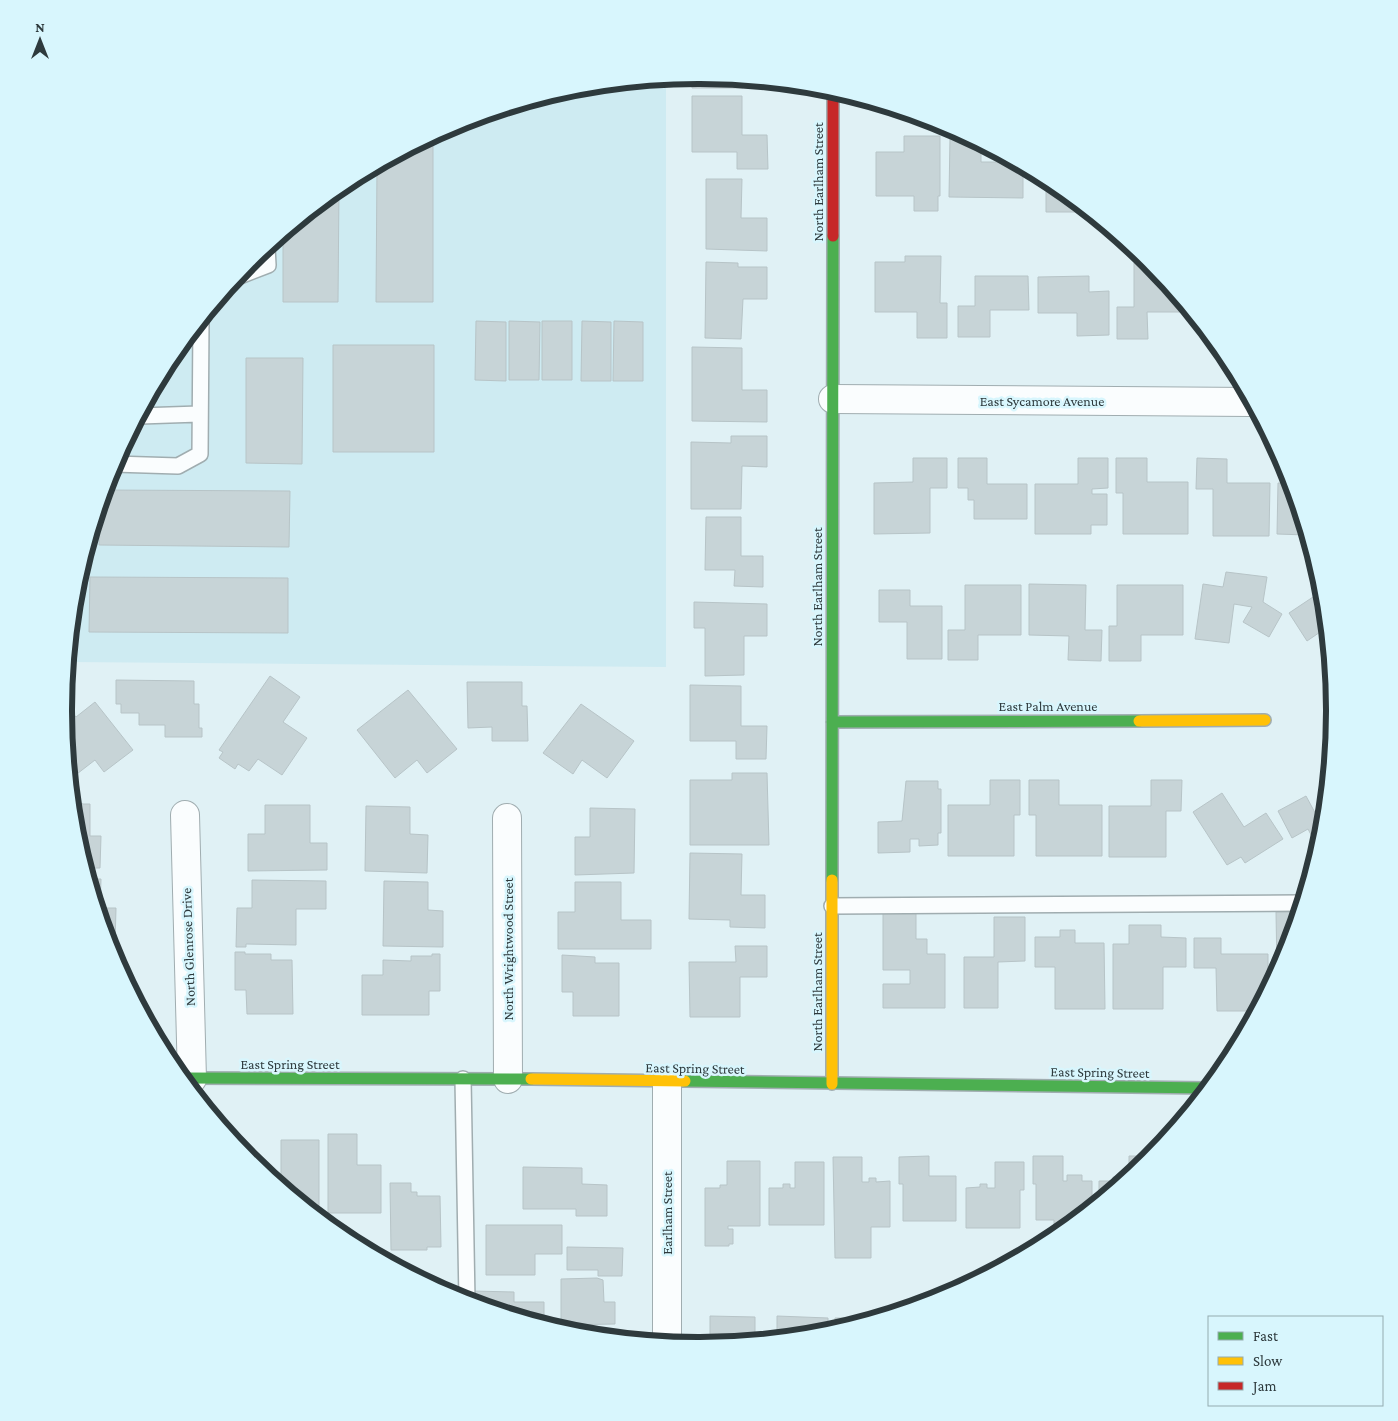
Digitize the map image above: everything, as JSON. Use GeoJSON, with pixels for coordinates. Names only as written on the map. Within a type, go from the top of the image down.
{"type":"FeatureCollection","features":[{"type":"Feature","properties":{"kind":"street","name":"North Earlham Street"},"geometry":{"type":"LineString","coordinates":[[832,1084],[833,99]]}},
{"type":"Feature","properties":{"kind":"street","name":"East Sycamore Avenue"},"geometry":{"type":"LineString","coordinates":[[833,399],[1245,402]]}},
{"type":"Feature","properties":{"kind":"street","name":"East Palm Avenue"},"geometry":{"type":"LineString","coordinates":[[832,722],[1265,720]]}},
{"type":"Feature","properties":{"kind":"street","name":"North Glenrose Drive"},"geometry":{"type":"LineString","coordinates":[[185,816],[187,1071]]}},
{"type":"Feature","properties":{"kind":"street","name":"North Wrightwood Street"},"geometry":{"type":"LineString","coordinates":[[507,818],[508,1079]]}},
{"type":"Feature","properties":{"kind":"street","name":"East Spring Street"},"geometry":{"type":"LineString","coordinates":[[192,1078],[508,1079],[667,1083],[1199,1088]]}},
{"type":"Feature","properties":{"kind":"street","name":"Earlham Street"},"geometry":{"type":"LineString","coordinates":[[667,1083],[667,1336]]}},
{"type":"Feature","properties":{"kind":"lane"},"geometry":{"type":"LineString","coordinates":[[252,271],[268,265],[268,256]]}},
{"type":"Feature","properties":{"kind":"lane"},"geometry":{"type":"LineString","coordinates":[[123,464],[178,466],[200,454],[201,331]]}},
{"type":"Feature","properties":{"kind":"lane"},"geometry":{"type":"LineString","coordinates":[[146,416],[199,414]]}},
{"type":"Feature","properties":{"kind":"lane"},"geometry":{"type":"LineString","coordinates":[[832,906],[1295,903]]}},
{"type":"Feature","properties":{"kind":"lane"},"geometry":{"type":"LineString","coordinates":[[463,1079],[467,1292]]}},
{"type":"Feature","properties":{"kind":"shaded area"},"geometry":{"type":"Polygon","coordinates":[[[666,85],[666,667],[75,662],[78,629],[94,548],[120,471],[137,433],[156,397],[178,362],[228,297],[256,267],[318,213],[351,190],[386,168],[459,132],[537,105],[617,89],[666,85]]]}},
{"type":"Feature","properties":{"kind":"building"},"geometry":{"type":"Polygon","coordinates":[[[692,84],[743,85],[743,88],[692,88],[692,84]]]}},
{"type":"Feature","properties":{"kind":"building"},"geometry":{"type":"Polygon","coordinates":[[[692,96],[742,96],[742,135],[767,135],[768,169],[737,169],[737,152],[692,152],[692,96]]]}},
{"type":"Feature","properties":{"kind":"building"},"geometry":{"type":"Polygon","coordinates":[[[904,136],[940,136],[940,196],[938,196],[938,211],[914,211],[914,196],[876,196],[876,152],[904,152],[904,136]]]}},
{"type":"Feature","properties":{"kind":"building"},"geometry":{"type":"Polygon","coordinates":[[[950,137],[981,152],[981,162],[1001,162],[1023,175],[1023,198],[949,197],[950,137]]]}},
{"type":"Feature","properties":{"kind":"building"},"geometry":{"type":"Polygon","coordinates":[[[433,144],[433,302],[376,302],[377,174],[433,144]]]}},
{"type":"Feature","properties":{"kind":"building"},"geometry":{"type":"Polygon","coordinates":[[[706,179],[742,179],[741,218],[767,218],[767,251],[706,249],[706,179]]]}},
{"type":"Feature","properties":{"kind":"building"},"geometry":{"type":"Polygon","coordinates":[[[1046,189],[1079,212],[1046,212],[1046,189]]]}},
{"type":"Feature","properties":{"kind":"building"},"geometry":{"type":"Polygon","coordinates":[[[339,198],[338,302],[283,302],[283,242],[339,198]]]}},
{"type":"Feature","properties":{"kind":"building"},"geometry":{"type":"Polygon","coordinates":[[[905,256],[941,256],[940,303],[947,303],[947,338],[917,338],[917,312],[875,312],[875,262],[905,262],[905,256]]]}},
{"type":"Feature","properties":{"kind":"building"},"geometry":{"type":"Polygon","coordinates":[[[706,262],[738,263],[738,267],[767,267],[767,299],[743,299],[741,339],[705,338],[706,262]]]}},
{"type":"Feature","properties":{"kind":"building"},"geometry":{"type":"Polygon","coordinates":[[[1134,263],[1138,263],[1182,312],[1147,312],[1148,339],[1117,339],[1117,307],[1134,307],[1134,263]]]}},
{"type":"Feature","properties":{"kind":"building"},"geometry":{"type":"Polygon","coordinates":[[[975,276],[1028,276],[1029,310],[990,310],[990,337],[958,337],[958,306],[975,306],[975,276]]]}},
{"type":"Feature","properties":{"kind":"building"},"geometry":{"type":"Polygon","coordinates":[[[1089,276],[1089,292],[1109,291],[1109,335],[1077,336],[1077,313],[1038,313],[1038,277],[1089,276]]]}},
{"type":"Feature","properties":{"kind":"building"},"geometry":{"type":"Polygon","coordinates":[[[476,321],[506,322],[506,381],[475,380],[476,321]]]}},
{"type":"Feature","properties":{"kind":"building"},"geometry":{"type":"Polygon","coordinates":[[[509,321],[540,322],[539,380],[509,380],[509,321]]]}},
{"type":"Feature","properties":{"kind":"building"},"geometry":{"type":"Polygon","coordinates":[[[542,321],[572,321],[572,380],[542,380],[542,321]]]}},
{"type":"Feature","properties":{"kind":"building"},"geometry":{"type":"Polygon","coordinates":[[[582,321],[611,322],[611,381],[581,381],[582,321]]]}},
{"type":"Feature","properties":{"kind":"building"},"geometry":{"type":"Polygon","coordinates":[[[614,321],[643,322],[643,381],[613,381],[614,321]]]}},
{"type":"Feature","properties":{"kind":"building"},"geometry":{"type":"Polygon","coordinates":[[[333,345],[434,345],[434,452],[333,452],[333,345]]]}},
{"type":"Feature","properties":{"kind":"building"},"geometry":{"type":"Polygon","coordinates":[[[692,347],[742,348],[742,390],[767,390],[767,422],[692,421],[692,347]]]}},
{"type":"Feature","properties":{"kind":"building"},"geometry":{"type":"Polygon","coordinates":[[[246,358],[303,358],[302,464],[246,463],[246,358]]]}},
{"type":"Feature","properties":{"kind":"building"},"geometry":{"type":"Polygon","coordinates":[[[731,436],[767,436],[767,467],[742,466],[741,509],[691,509],[691,442],[731,443],[731,436]]]}},
{"type":"Feature","properties":{"kind":"building"},"geometry":{"type":"Polygon","coordinates":[[[913,458],[947,458],[947,488],[930,488],[930,533],[874,534],[874,483],[913,482],[913,458]]]}},
{"type":"Feature","properties":{"kind":"building"},"geometry":{"type":"Polygon","coordinates":[[[958,458],[987,458],[987,484],[1027,484],[1027,519],[974,519],[974,500],[968,500],[968,488],[958,488],[958,458]]]}},
{"type":"Feature","properties":{"kind":"building"},"geometry":{"type":"Polygon","coordinates":[[[1078,458],[1108,458],[1108,488],[1092,489],[1092,494],[1107,494],[1107,525],[1091,525],[1091,534],[1035,534],[1035,484],[1078,484],[1078,458]]]}},
{"type":"Feature","properties":{"kind":"building"},"geometry":{"type":"Polygon","coordinates":[[[1116,458],[1147,458],[1147,482],[1188,482],[1188,534],[1123,534],[1123,493],[1116,493],[1116,458]]]}},
{"type":"Feature","properties":{"kind":"building"},"geometry":{"type":"Polygon","coordinates":[[[1197,458],[1227,459],[1227,483],[1270,483],[1269,536],[1213,536],[1213,489],[1196,489],[1197,458]]]}},
{"type":"Feature","properties":{"kind":"building"},"geometry":{"type":"Polygon","coordinates":[[[1278,483],[1282,483],[1300,535],[1277,534],[1278,483]]]}},
{"type":"Feature","properties":{"kind":"building"},"geometry":{"type":"Polygon","coordinates":[[[113,490],[290,491],[289,547],[99,545],[99,531],[113,490]]]}},
{"type":"Feature","properties":{"kind":"building"},"geometry":{"type":"Polygon","coordinates":[[[706,517],[741,517],[741,556],[763,556],[763,587],[734,586],[735,570],[705,570],[706,517]]]}},
{"type":"Feature","properties":{"kind":"building"},"geometry":{"type":"Polygon","coordinates":[[[1226,572],[1267,577],[1263,602],[1282,614],[1269,637],[1243,622],[1252,607],[1234,604],[1229,643],[1195,639],[1203,584],[1223,587],[1226,572]]]}},
{"type":"Feature","properties":{"kind":"building"},"geometry":{"type":"Polygon","coordinates":[[[90,577],[288,578],[288,633],[89,632],[90,577]]]}},
{"type":"Feature","properties":{"kind":"building"},"geometry":{"type":"Polygon","coordinates":[[[1029,584],[1086,585],[1085,630],[1102,630],[1101,661],[1068,660],[1069,636],[1029,635],[1029,584]]]}},
{"type":"Feature","properties":{"kind":"building"},"geometry":{"type":"Polygon","coordinates":[[[965,585],[1021,585],[1021,635],[978,635],[978,660],[948,660],[948,630],[965,630],[965,585]]]}},
{"type":"Feature","properties":{"kind":"building"},"geometry":{"type":"Polygon","coordinates":[[[1117,585],[1183,585],[1183,635],[1141,635],[1141,661],[1109,661],[1109,626],[1117,626],[1117,585]]]}},
{"type":"Feature","properties":{"kind":"building"},"geometry":{"type":"Polygon","coordinates":[[[879,590],[910,590],[910,606],[942,606],[942,659],[907,659],[907,622],[879,622],[879,590]]]}},
{"type":"Feature","properties":{"kind":"building"},"geometry":{"type":"Polygon","coordinates":[[[1314,596],[1320,632],[1307,641],[1289,613],[1314,596]]]}},
{"type":"Feature","properties":{"kind":"building"},"geometry":{"type":"Polygon","coordinates":[[[694,602],[767,604],[767,636],[744,636],[744,675],[705,676],[705,628],[694,628],[694,602]]]}},
{"type":"Feature","properties":{"kind":"building"},"geometry":{"type":"Polygon","coordinates":[[[270,676],[300,697],[283,722],[307,738],[282,775],[258,759],[249,771],[238,764],[235,769],[219,758],[223,752],[219,750],[270,676]]]}},
{"type":"Feature","properties":{"kind":"building"},"geometry":{"type":"Polygon","coordinates":[[[116,680],[194,681],[194,704],[199,704],[199,728],[202,728],[202,737],[165,737],[165,725],[139,725],[139,713],[121,713],[121,704],[116,704],[116,680]]]}},
{"type":"Feature","properties":{"kind":"building"},"geometry":{"type":"Polygon","coordinates":[[[467,682],[522,682],[522,706],[527,706],[528,741],[492,741],[492,727],[468,728],[467,682]]]}},
{"type":"Feature","properties":{"kind":"building"},"geometry":{"type":"Polygon","coordinates":[[[690,685],[741,686],[741,726],[767,726],[766,759],[736,759],[736,741],[690,741],[690,685]]]}},
{"type":"Feature","properties":{"kind":"building"},"geometry":{"type":"Polygon","coordinates":[[[408,690],[457,749],[427,773],[417,760],[395,778],[357,730],[408,690]]]}},
{"type":"Feature","properties":{"kind":"building"},"geometry":{"type":"Polygon","coordinates":[[[95,702],[133,750],[104,772],[95,760],[76,774],[72,712],[76,717],[95,702]]]}},
{"type":"Feature","properties":{"kind":"building"},"geometry":{"type":"Polygon","coordinates":[[[581,704],[634,741],[607,778],[582,760],[573,774],[543,753],[581,704]]]}},
{"type":"Feature","properties":{"kind":"building"},"geometry":{"type":"Polygon","coordinates":[[[732,773],[767,773],[769,845],[690,845],[690,780],[732,780],[732,773]]]}},
{"type":"Feature","properties":{"kind":"building"},"geometry":{"type":"Polygon","coordinates":[[[990,780],[1020,780],[1020,815],[1014,815],[1014,856],[948,856],[948,805],[990,805],[990,780]]]}},
{"type":"Feature","properties":{"kind":"building"},"geometry":{"type":"Polygon","coordinates":[[[1029,780],[1059,780],[1059,805],[1102,805],[1102,856],[1036,856],[1036,815],[1029,815],[1029,780]]]}},
{"type":"Feature","properties":{"kind":"building"},"geometry":{"type":"Polygon","coordinates":[[[1151,780],[1182,780],[1181,811],[1166,811],[1166,857],[1109,857],[1109,806],[1151,806],[1151,780]]]}},
{"type":"Feature","properties":{"kind":"building"},"geometry":{"type":"Polygon","coordinates":[[[906,781],[938,781],[938,789],[941,789],[941,833],[938,833],[938,845],[919,846],[919,839],[910,839],[910,852],[878,853],[878,822],[902,821],[906,781]]]}},
{"type":"Feature","properties":{"kind":"building"},"geometry":{"type":"Polygon","coordinates":[[[1222,793],[1244,827],[1266,813],[1283,839],[1245,863],[1241,857],[1227,865],[1193,812],[1222,793]]]}},
{"type":"Feature","properties":{"kind":"building"},"geometry":{"type":"Polygon","coordinates":[[[1306,796],[1316,815],[1312,837],[1308,829],[1292,838],[1278,811],[1306,796]]]}},
{"type":"Feature","properties":{"kind":"building"},"geometry":{"type":"Polygon","coordinates":[[[80,803],[90,804],[90,836],[101,836],[100,868],[93,868],[80,803]]]}},
{"type":"Feature","properties":{"kind":"building"},"geometry":{"type":"Polygon","coordinates":[[[265,805],[310,805],[310,843],[327,843],[327,870],[248,871],[248,834],[265,834],[265,805]]]}},
{"type":"Feature","properties":{"kind":"building"},"geometry":{"type":"Polygon","coordinates":[[[366,806],[410,807],[410,834],[428,835],[427,873],[365,871],[366,806]]]}},
{"type":"Feature","properties":{"kind":"building"},"geometry":{"type":"Polygon","coordinates":[[[590,808],[635,809],[634,873],[575,875],[575,837],[590,837],[590,808]]]}},
{"type":"Feature","properties":{"kind":"building"},"geometry":{"type":"Polygon","coordinates":[[[690,853],[742,854],[741,895],[765,895],[765,928],[730,927],[730,920],[689,919],[690,853]]]}},
{"type":"Feature","properties":{"kind":"building"},"geometry":{"type":"Polygon","coordinates":[[[96,879],[101,879],[100,894],[96,879]]]}},
{"type":"Feature","properties":{"kind":"building"},"geometry":{"type":"Polygon","coordinates":[[[252,880],[326,881],[326,909],[296,909],[296,945],[246,944],[246,947],[236,947],[237,908],[252,908],[252,880]]]}},
{"type":"Feature","properties":{"kind":"building"},"geometry":{"type":"Polygon","coordinates":[[[384,881],[428,882],[428,910],[443,911],[443,947],[383,946],[384,881]]]}},
{"type":"Feature","properties":{"kind":"building"},"geometry":{"type":"Polygon","coordinates":[[[575,882],[621,882],[621,920],[651,920],[651,949],[558,949],[558,912],[575,912],[575,882]]]}},
{"type":"Feature","properties":{"kind":"building"},"geometry":{"type":"Polygon","coordinates":[[[105,908],[116,908],[115,937],[105,908]]]}},
{"type":"Feature","properties":{"kind":"building"},"geometry":{"type":"Polygon","coordinates":[[[883,910],[916,910],[916,939],[927,939],[927,954],[945,954],[945,1008],[883,1008],[883,984],[910,984],[910,970],[883,970],[883,910]]]}},
{"type":"Feature","properties":{"kind":"building"},"geometry":{"type":"Polygon","coordinates":[[[1276,912],[1292,912],[1278,950],[1277,953],[1276,912]]]}},
{"type":"Feature","properties":{"kind":"building"},"geometry":{"type":"Polygon","coordinates":[[[994,917],[1025,917],[1025,961],[998,962],[998,1008],[964,1008],[964,957],[994,957],[994,917]]]}},
{"type":"Feature","properties":{"kind":"building"},"geometry":{"type":"Polygon","coordinates":[[[1129,925],[1161,925],[1161,937],[1186,938],[1186,967],[1163,967],[1163,1009],[1113,1009],[1113,944],[1129,944],[1129,925]]]}},
{"type":"Feature","properties":{"kind":"building"},"geometry":{"type":"Polygon","coordinates":[[[1060,930],[1075,930],[1075,943],[1104,943],[1105,1009],[1055,1009],[1055,967],[1035,967],[1035,937],[1060,937],[1060,930]]]}},
{"type":"Feature","properties":{"kind":"building"},"geometry":{"type":"Polygon","coordinates":[[[1194,938],[1221,938],[1221,954],[1268,954],[1268,972],[1249,1011],[1217,1011],[1216,968],[1194,968],[1194,938]]]}},
{"type":"Feature","properties":{"kind":"building"},"geometry":{"type":"Polygon","coordinates":[[[735,946],[767,946],[767,977],[740,977],[740,1017],[690,1017],[689,962],[736,962],[735,946]]]}},
{"type":"Feature","properties":{"kind":"building"},"geometry":{"type":"Polygon","coordinates":[[[235,952],[271,954],[271,960],[292,960],[293,1014],[247,1014],[246,990],[235,990],[235,952]]]}},
{"type":"Feature","properties":{"kind":"building"},"geometry":{"type":"Polygon","coordinates":[[[432,954],[440,954],[440,991],[429,991],[429,1015],[362,1015],[362,975],[383,975],[383,960],[411,961],[411,956],[432,956],[432,954]]]}},
{"type":"Feature","properties":{"kind":"building"},"geometry":{"type":"Polygon","coordinates":[[[562,955],[595,957],[595,963],[619,963],[619,1016],[573,1016],[573,992],[562,992],[562,955]]]}},
{"type":"Feature","properties":{"kind":"building"},"geometry":{"type":"Polygon","coordinates":[[[328,1134],[357,1134],[357,1165],[381,1165],[381,1213],[328,1213],[328,1134]]]}},
{"type":"Feature","properties":{"kind":"building"},"geometry":{"type":"Polygon","coordinates":[[[281,1140],[319,1140],[319,1209],[281,1177],[281,1140]]]}},
{"type":"Feature","properties":{"kind":"building"},"geometry":{"type":"Polygon","coordinates":[[[929,1156],[929,1176],[956,1176],[956,1221],[903,1221],[903,1184],[899,1184],[899,1157],[929,1156]]]}},
{"type":"Feature","properties":{"kind":"building"},"geometry":{"type":"Polygon","coordinates":[[[1033,1156],[1063,1156],[1063,1181],[1067,1181],[1067,1175],[1082,1175],[1082,1181],[1092,1181],[1092,1198],[1054,1226],[1054,1220],[1036,1220],[1036,1184],[1033,1184],[1033,1156]]]}},
{"type":"Feature","properties":{"kind":"building"},"geometry":{"type":"Polygon","coordinates":[[[1129,1156],[1140,1156],[1129,1166],[1129,1156]]]}},
{"type":"Feature","properties":{"kind":"building"},"geometry":{"type":"Polygon","coordinates":[[[833,1157],[862,1157],[862,1182],[869,1182],[869,1178],[876,1178],[876,1182],[890,1181],[890,1227],[871,1227],[871,1258],[835,1258],[833,1157]]]}},
{"type":"Feature","properties":{"kind":"building"},"geometry":{"type":"Polygon","coordinates":[[[727,1161],[760,1161],[760,1226],[728,1226],[728,1229],[733,1229],[733,1244],[729,1244],[729,1246],[705,1246],[705,1188],[720,1188],[720,1185],[727,1185],[727,1161]]]}},
{"type":"Feature","properties":{"kind":"building"},"geometry":{"type":"Polygon","coordinates":[[[795,1162],[824,1162],[824,1225],[769,1225],[769,1188],[783,1188],[783,1184],[790,1184],[790,1188],[795,1188],[795,1162]]]}},
{"type":"Feature","properties":{"kind":"building"},"geometry":{"type":"Polygon","coordinates":[[[995,1162],[1024,1162],[1024,1190],[1020,1190],[1020,1228],[966,1228],[966,1188],[980,1187],[980,1184],[987,1184],[987,1188],[995,1188],[995,1162]]]}},
{"type":"Feature","properties":{"kind":"building"},"geometry":{"type":"Polygon","coordinates":[[[523,1167],[582,1168],[582,1184],[607,1185],[607,1216],[576,1216],[576,1209],[523,1209],[523,1167]]]}},
{"type":"Feature","properties":{"kind":"building"},"geometry":{"type":"Polygon","coordinates":[[[1113,1177],[1117,1177],[1112,1182],[1099,1193],[1099,1181],[1113,1181],[1113,1177]]]}},
{"type":"Feature","properties":{"kind":"building"},"geometry":{"type":"Polygon","coordinates":[[[390,1183],[411,1183],[411,1192],[417,1192],[417,1196],[440,1196],[441,1247],[427,1247],[427,1250],[391,1250],[390,1183]]]}},
{"type":"Feature","properties":{"kind":"building"},"geometry":{"type":"Polygon","coordinates":[[[486,1225],[562,1225],[562,1254],[535,1254],[535,1275],[486,1275],[486,1225]]]}},
{"type":"Feature","properties":{"kind":"building"},"geometry":{"type":"Polygon","coordinates":[[[567,1247],[623,1248],[622,1276],[598,1276],[598,1270],[567,1270],[567,1247]]]}},
{"type":"Feature","properties":{"kind":"building"},"geometry":{"type":"Polygon","coordinates":[[[597,1278],[603,1280],[604,1302],[615,1302],[615,1324],[576,1325],[561,1321],[561,1279],[597,1278]]]}},
{"type":"Feature","properties":{"kind":"building"},"geometry":{"type":"Polygon","coordinates":[[[472,1291],[514,1292],[514,1302],[544,1302],[544,1318],[498,1304],[472,1294],[472,1291]]]}},
{"type":"Feature","properties":{"kind":"building"},"geometry":{"type":"Polygon","coordinates":[[[710,1316],[755,1317],[755,1335],[710,1337],[710,1316]]]}},
{"type":"Feature","properties":{"kind":"building"},"geometry":{"type":"Polygon","coordinates":[[[777,1316],[828,1318],[828,1323],[777,1332],[777,1316]]]}},
{"type":"Feature","properties":{"kind":"building"},"geometry":{"type":"Polygon","coordinates":[[[835,1318],[852,1318],[835,1322],[835,1318]]]}},
{"type":"Feature","properties":{"kind":"traffic: fast"},"geometry":{"type":"LineString","coordinates":[[832,880],[833,236]]}},
{"type":"Feature","properties":{"kind":"traffic: fast"},"geometry":{"type":"LineString","coordinates":[[832,722],[1139,721]]}},
{"type":"Feature","properties":{"kind":"traffic: fast"},"geometry":{"type":"LineString","coordinates":[[192,1078],[531,1079]]}},
{"type":"Feature","properties":{"kind":"traffic: fast"},"geometry":{"type":"LineString","coordinates":[[685,1081],[1199,1088]]}},
{"type":"Feature","properties":{"kind":"traffic: slow"},"geometry":{"type":"LineString","coordinates":[[1139,721],[1265,720]]}},
{"type":"Feature","properties":{"kind":"traffic: slow"},"geometry":{"type":"LineString","coordinates":[[832,880],[832,1084]]}},
{"type":"Feature","properties":{"kind":"traffic: slow"},"geometry":{"type":"LineString","coordinates":[[531,1079],[685,1081]]}},
{"type":"Feature","properties":{"kind":"traffic: jam"},"geometry":{"type":"LineString","coordinates":[[833,99],[833,236]]}}]}
